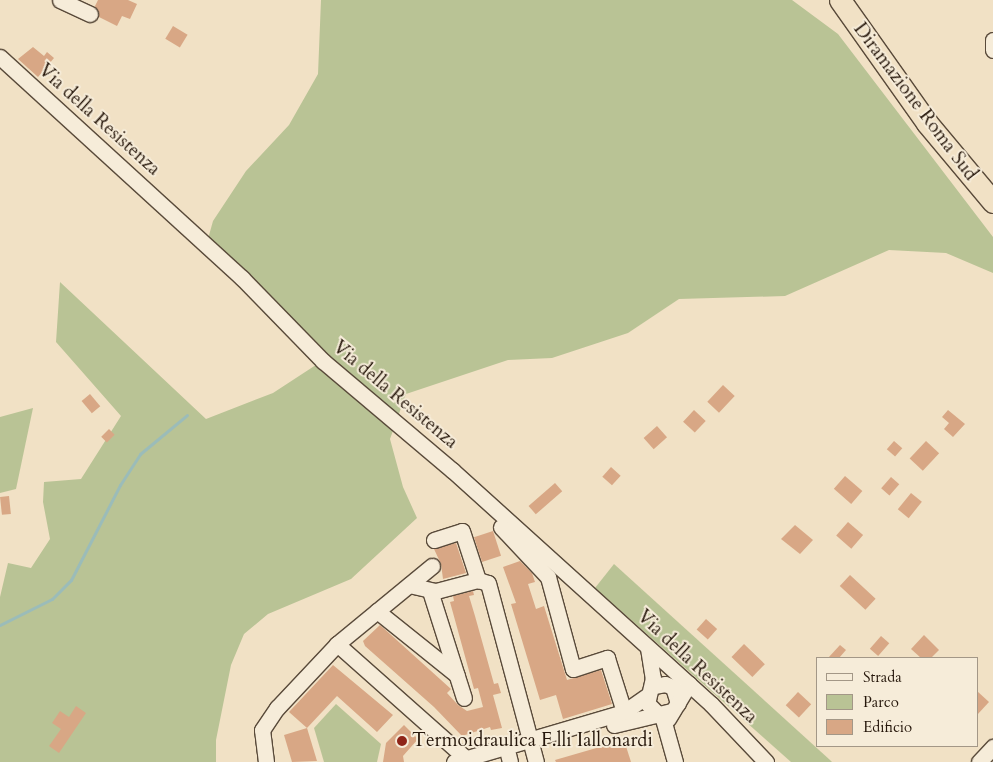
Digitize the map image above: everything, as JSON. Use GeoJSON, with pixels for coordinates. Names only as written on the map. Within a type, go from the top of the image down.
{"type":"FeatureCollection","features":[{"type":"Feature","properties":{"kind":"highway","name":"Diramazione Roma Sud"},"geometry":{"type":"LineString","coordinates":[[840,0],[927,123],[993,202]]}},
{"type":"Feature","properties":{"kind":"highway","name":"Diramazione Roma Sud"},"geometry":{"type":"LineString","coordinates":[[854,0],[917,90],[993,182]]}},
{"type":"Feature","properties":{"kind":"street"},"geometry":{"type":"LineString","coordinates":[[60,0],[90,14]]}},
{"type":"Feature","properties":{"kind":"street"},"geometry":{"type":"LineString","coordinates":[[993,40],[993,50]]}},
{"type":"Feature","properties":{"kind":"street","name":"Via della Resistenza"},"geometry":{"type":"LineString","coordinates":[[0,57],[242,278],[323,361],[490,504],[676,672],[766,762]]}},
{"type":"Feature","properties":{"kind":"street"},"geometry":{"type":"LineString","coordinates":[[490,504],[486,508],[487,514],[548,577],[573,669],[607,658],[624,712]]}},
{"type":"Feature","properties":{"kind":"street"},"geometry":{"type":"LineString","coordinates":[[434,540],[468,528],[478,580]]}},
{"type":"Feature","properties":{"kind":"street"},"geometry":{"type":"LineString","coordinates":[[266,762],[261,740],[267,723],[337,644],[432,566]]}},
{"type":"Feature","properties":{"kind":"street"},"geometry":{"type":"LineString","coordinates":[[410,585],[430,590],[478,580],[485,581],[492,590],[532,750]]}},
{"type":"Feature","properties":{"kind":"street"},"geometry":{"type":"LineString","coordinates":[[430,590],[464,698]]}},
{"type":"Feature","properties":{"kind":"street"},"geometry":{"type":"LineString","coordinates":[[377,611],[457,675]]}},
{"type":"Feature","properties":{"kind":"street"},"geometry":{"type":"LineString","coordinates":[[337,644],[463,760],[532,750],[624,712],[650,690],[676,672]]}},
{"type":"Feature","properties":{"kind":"street"},"geometry":{"type":"LineString","coordinates":[[648,648],[653,670],[649,706],[669,710]]}},
{"type":"Feature","properties":{"kind":"street"},"geometry":{"type":"LineString","coordinates":[[650,690],[665,684],[673,687],[667,732],[676,762]]}},
{"type":"Feature","properties":{"kind":"street"},"geometry":{"type":"LineString","coordinates":[[669,710],[689,684]]}},
{"type":"Feature","properties":{"kind":"street"},"geometry":{"type":"LineString","coordinates":[[480,762],[509,758],[669,710],[710,704]]}},
{"type":"Feature","properties":{"kind":"street"},"geometry":{"type":"LineString","coordinates":[[979,762],[993,747]]}},
{"type":"Feature","properties":{"kind":"green space"},"geometry":{"type":"Polygon","coordinates":[[[321,0],[792,0],[838,34],[993,237],[993,273],[946,253],[889,250],[785,296],[679,299],[628,333],[552,358],[508,360],[406,394],[390,439],[403,487],[417,518],[351,579],[268,614],[244,634],[231,665],[216,740],[216,762],[0,762],[0,597],[8,563],[31,568],[50,539],[43,502],[44,482],[81,479],[121,416],[56,342],[60,282],[206,419],[273,393],[322,361],[206,246],[213,221],[246,171],[289,125],[318,74],[321,0]]]}},
{"type":"Feature","properties":{"kind":"green space"},"geometry":{"type":"Polygon","coordinates":[[[33,408],[16,489],[0,493],[0,417],[33,408]]]}},
{"type":"Feature","properties":{"kind":"green space"},"geometry":{"type":"Polygon","coordinates":[[[614,564],[832,762],[791,762],[595,588],[614,564]]]}},
{"type":"Feature","properties":{"kind":"green space"},"geometry":{"type":"Polygon","coordinates":[[[336,704],[381,744],[377,762],[324,762],[314,728],[336,704]]]}},
{"type":"Feature","properties":{"kind":"building"},"geometry":{"type":"Polygon","coordinates":[[[98,0],[128,0],[137,4],[130,19],[122,16],[117,26],[99,17],[95,6],[98,0]]]}},
{"type":"Feature","properties":{"kind":"building"},"geometry":{"type":"Polygon","coordinates":[[[173,26],[188,35],[180,48],[165,39],[173,26]]]}},
{"type":"Feature","properties":{"kind":"building"},"geometry":{"type":"Polygon","coordinates":[[[33,47],[44,56],[47,52],[54,58],[38,77],[18,59],[33,47]]]}},
{"type":"Feature","properties":{"kind":"building"},"geometry":{"type":"Polygon","coordinates":[[[723,385],[735,396],[719,413],[707,402],[723,385]]]}},
{"type":"Feature","properties":{"kind":"building"},"geometry":{"type":"Polygon","coordinates":[[[90,394],[100,406],[92,413],[82,401],[90,394]]]}},
{"type":"Feature","properties":{"kind":"building"},"geometry":{"type":"Polygon","coordinates":[[[694,410],[706,421],[695,433],[683,422],[694,410]]]}},
{"type":"Feature","properties":{"kind":"building"},"geometry":{"type":"Polygon","coordinates":[[[948,410],[965,424],[953,437],[944,429],[949,423],[942,417],[948,410]]]}},
{"type":"Feature","properties":{"kind":"building"},"geometry":{"type":"Polygon","coordinates":[[[657,426],[667,437],[654,449],[644,438],[657,426]]]}},
{"type":"Feature","properties":{"kind":"building"},"geometry":{"type":"Polygon","coordinates":[[[109,429],[115,435],[107,442],[101,437],[109,429]]]}},
{"type":"Feature","properties":{"kind":"building"},"geometry":{"type":"Polygon","coordinates":[[[894,441],[902,448],[895,457],[887,449],[894,441]]]}},
{"type":"Feature","properties":{"kind":"building"},"geometry":{"type":"Polygon","coordinates":[[[926,441],[939,453],[923,471],[910,459],[926,441]]]}},
{"type":"Feature","properties":{"kind":"building"},"geometry":{"type":"Polygon","coordinates":[[[611,467],[621,476],[612,485],[602,477],[611,467]]]}},
{"type":"Feature","properties":{"kind":"building"},"geometry":{"type":"Polygon","coordinates":[[[845,476],[862,491],[851,504],[834,489],[845,476]]]}},
{"type":"Feature","properties":{"kind":"building"},"geometry":{"type":"Polygon","coordinates":[[[891,477],[899,484],[889,496],[881,488],[891,477]]]}},
{"type":"Feature","properties":{"kind":"building"},"geometry":{"type":"Polygon","coordinates":[[[555,483],[562,491],[536,514],[529,506],[555,483]]]}},
{"type":"Feature","properties":{"kind":"building"},"geometry":{"type":"Polygon","coordinates":[[[911,493],[922,502],[909,518],[898,509],[911,493]]]}},
{"type":"Feature","properties":{"kind":"building"},"geometry":{"type":"Polygon","coordinates":[[[9,496],[11,514],[2,515],[0,497],[9,496]]]}},
{"type":"Feature","properties":{"kind":"building"},"geometry":{"type":"Polygon","coordinates":[[[848,522],[863,535],[851,549],[836,536],[848,522]]]}},
{"type":"Feature","properties":{"kind":"building"},"geometry":{"type":"Polygon","coordinates":[[[795,525],[813,540],[800,554],[781,539],[795,525]]]}},
{"type":"Feature","properties":{"kind":"building"},"geometry":{"type":"Polygon","coordinates":[[[493,531],[501,556],[482,562],[474,537],[493,531]]]}},
{"type":"Feature","properties":{"kind":"building"},"geometry":{"type":"Polygon","coordinates":[[[456,543],[466,573],[443,579],[441,564],[434,549],[456,543]]]}},
{"type":"Feature","properties":{"kind":"building"},"geometry":{"type":"Polygon","coordinates":[[[520,561],[532,573],[535,582],[528,584],[536,609],[544,606],[567,680],[601,670],[612,704],[563,719],[556,695],[540,700],[511,604],[516,603],[503,567],[520,561]]]}},
{"type":"Feature","properties":{"kind":"building"},"geometry":{"type":"Polygon","coordinates":[[[850,575],[876,599],[865,610],[840,586],[850,575]]]}},
{"type":"Feature","properties":{"kind":"building"},"geometry":{"type":"Polygon","coordinates":[[[473,591],[474,595],[469,596],[494,684],[498,683],[501,693],[493,695],[502,728],[491,730],[490,727],[462,736],[434,707],[365,646],[363,641],[380,625],[451,689],[447,693],[458,705],[467,711],[483,707],[478,688],[474,689],[450,602],[454,601],[453,596],[473,591]]]}},
{"type":"Feature","properties":{"kind":"building"},"geometry":{"type":"Polygon","coordinates":[[[706,619],[717,629],[708,639],[697,629],[706,619]]]}},
{"type":"Feature","properties":{"kind":"building"},"geometry":{"type":"Polygon","coordinates":[[[924,635],[939,650],[932,657],[920,657],[911,649],[924,635]]]}},
{"type":"Feature","properties":{"kind":"building"},"geometry":{"type":"Polygon","coordinates":[[[881,636],[889,643],[878,656],[870,649],[881,636]]]}},
{"type":"Feature","properties":{"kind":"building"},"geometry":{"type":"Polygon","coordinates":[[[744,644],[765,664],[752,677],[731,657],[744,644]]]}},
{"type":"Feature","properties":{"kind":"building"},"geometry":{"type":"Polygon","coordinates":[[[840,645],[846,650],[840,657],[829,657],[840,645]]]}},
{"type":"Feature","properties":{"kind":"building"},"geometry":{"type":"Polygon","coordinates":[[[333,665],[393,715],[377,732],[337,696],[307,728],[289,712],[333,665]]]}},
{"type":"Feature","properties":{"kind":"building"},"geometry":{"type":"Polygon","coordinates":[[[798,692],[811,704],[799,717],[786,705],[798,692]]]}},
{"type":"Feature","properties":{"kind":"building"},"geometry":{"type":"Polygon","coordinates":[[[978,692],[989,702],[978,714],[978,692]]]}},
{"type":"Feature","properties":{"kind":"building"},"geometry":{"type":"Polygon","coordinates":[[[76,706],[86,713],[59,753],[49,746],[61,729],[52,723],[60,711],[69,717],[76,706]]]}},
{"type":"Feature","properties":{"kind":"building","name":"Termoidraulica F.lli Iallonardi"},"geometry":{"type":"Polygon","coordinates":[[[404,725],[418,739],[403,756],[404,762],[383,762],[386,743],[404,725]]]}},
{"type":"Feature","properties":{"kind":"building"},"geometry":{"type":"Polygon","coordinates":[[[307,728],[317,761],[292,762],[284,735],[307,728]]]}},
{"type":"Feature","properties":{"kind":"building"},"geometry":{"type":"Polygon","coordinates":[[[624,740],[631,762],[556,762],[555,760],[624,740]]]}},
{"type":"Feature","properties":{"kind":"waterway"},"geometry":{"type":"LineString","coordinates":[[0,625],[52,599],[71,580],[120,485],[140,454],[187,415]]}},
{"type":"Feature","properties":{"kind":"place","name":"Termoidraulica F.lli Iallonardi"},"geometry":{"type":"Point","coordinates":[402,741]}}]}
